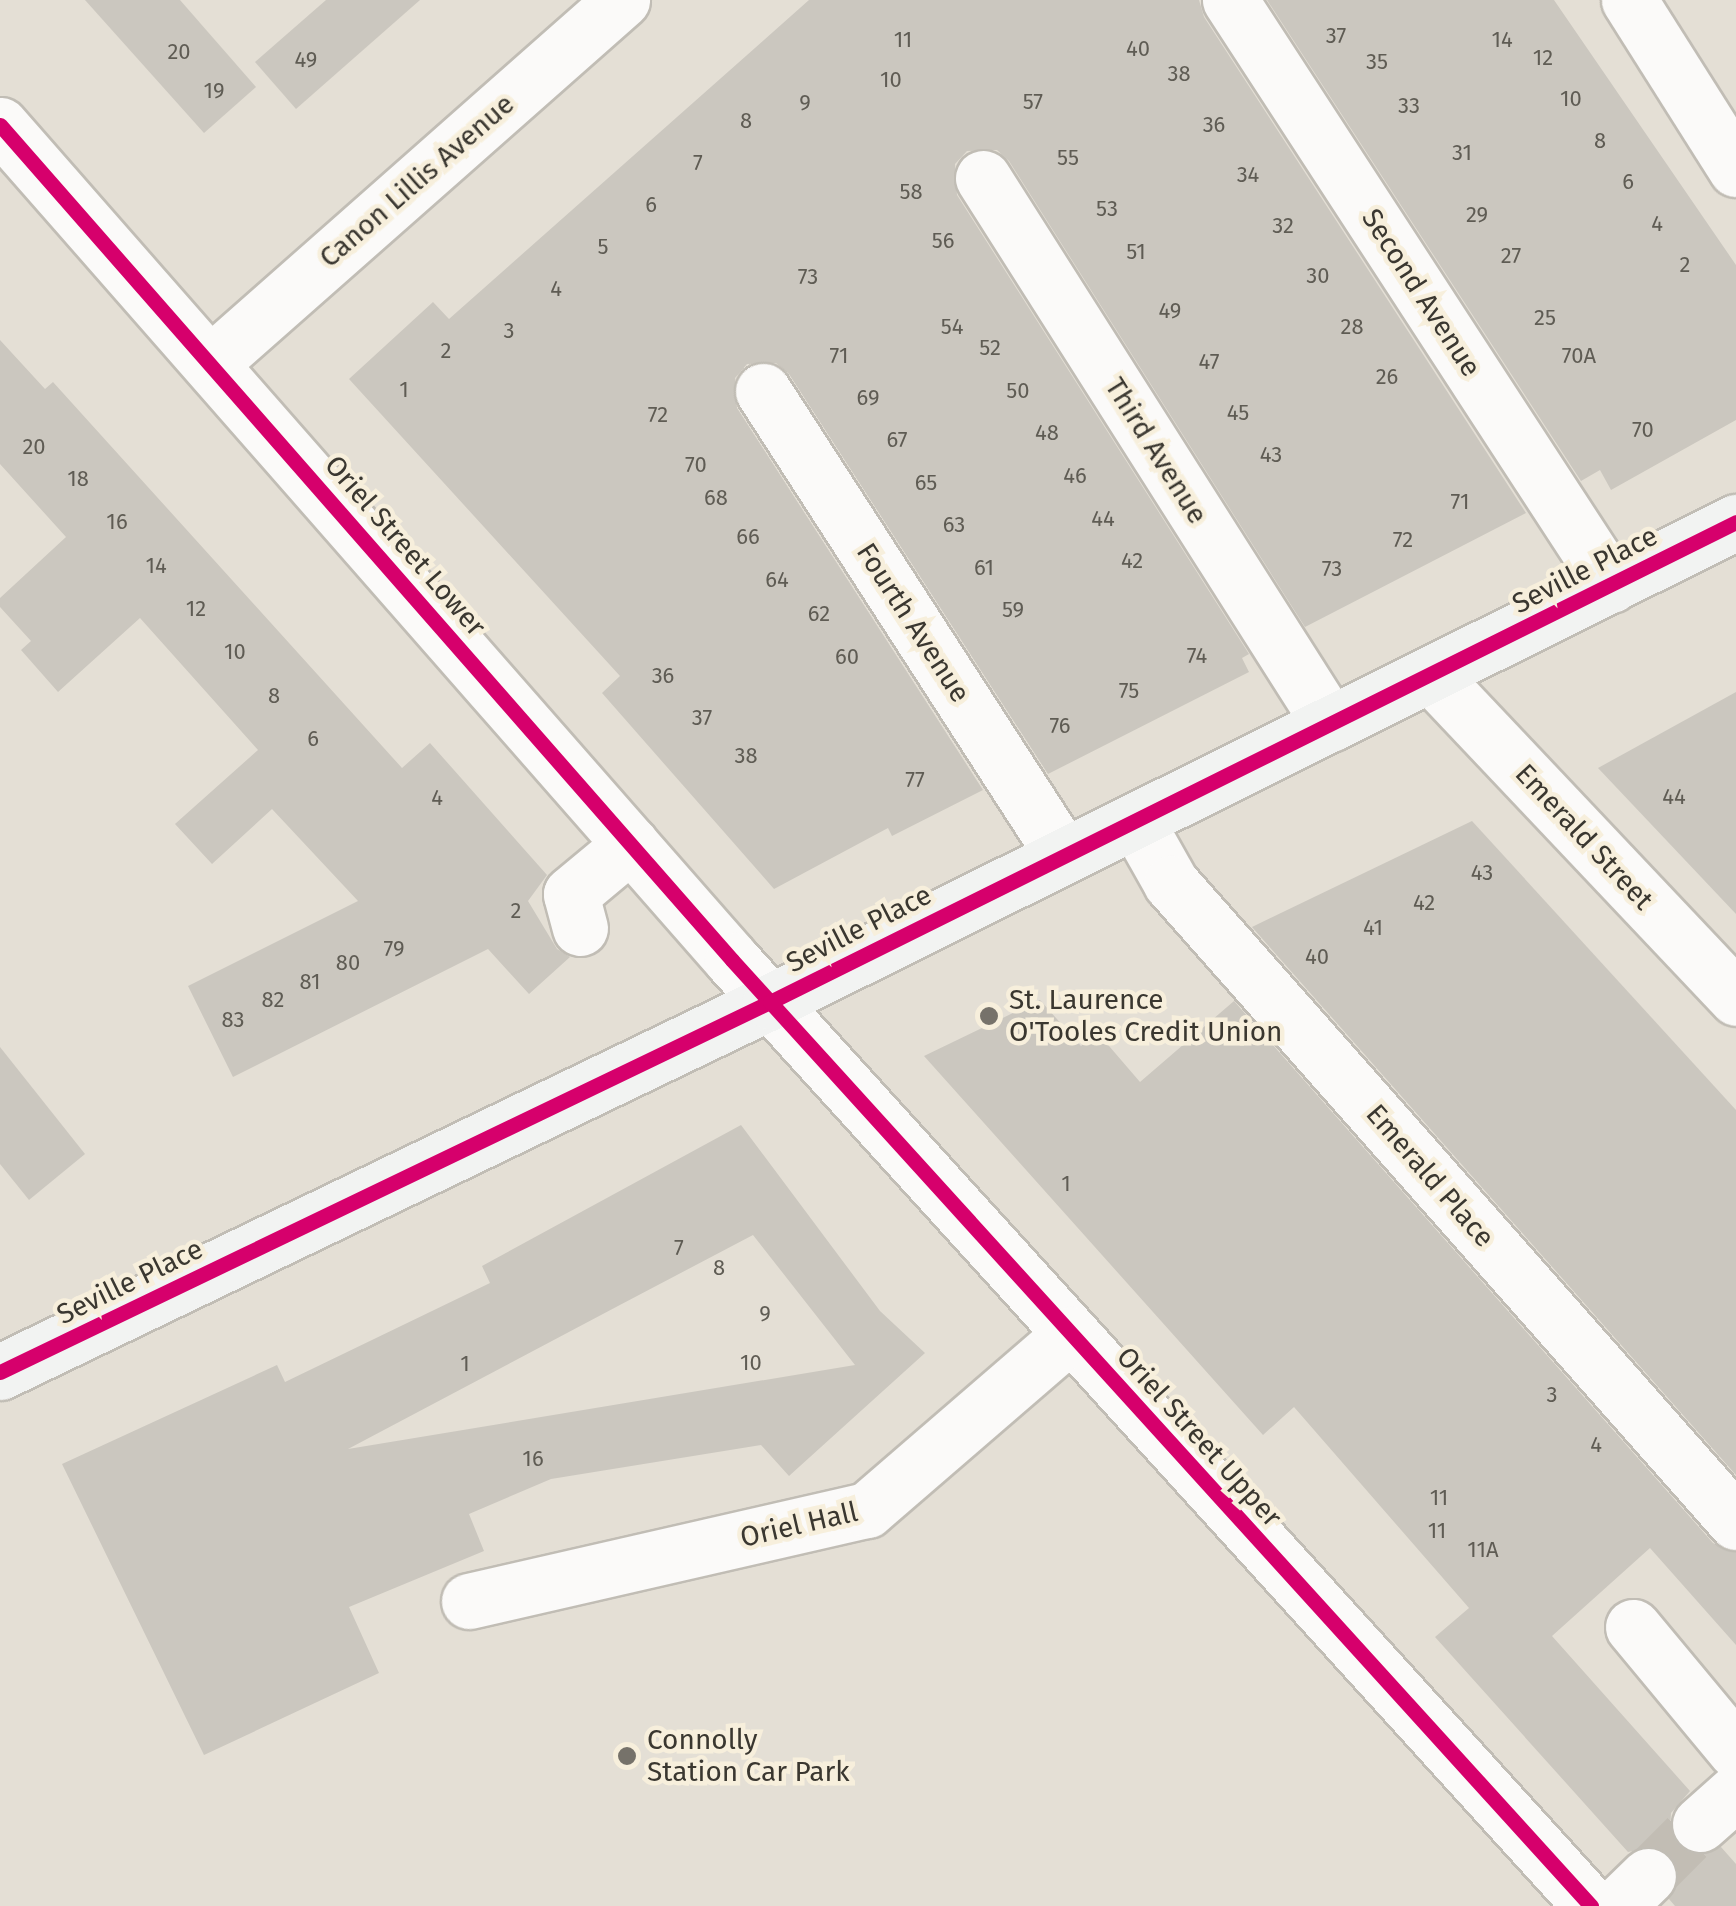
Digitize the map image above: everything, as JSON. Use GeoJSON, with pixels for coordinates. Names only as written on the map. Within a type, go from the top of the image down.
{"type":"FeatureCollection","features":[{"type":"Feature","properties":{"kind":"main road","name":"Seville Place"},"geometry":{"type":"LineString","coordinates":[[0,1372],[770,1002],[1736,522]]}},
{"type":"Feature","properties":{"kind":"street","name":"Canon Lillis Avenue"},"geometry":{"type":"LineString","coordinates":[[212,362],[622,0]]}},
{"type":"Feature","properties":{"kind":"street","name":"Second Avenue"},"geometry":{"type":"LineString","coordinates":[[1230,0],[1611,585]]}},
{"type":"Feature","properties":{"kind":"street"},"geometry":{"type":"LineString","coordinates":[[1630,0],[1736,169]]}},
{"type":"Feature","properties":{"kind":"street","name":"Oriel Street Lower"},"geometry":{"type":"LineString","coordinates":[[0,125],[770,1002]]}},
{"type":"Feature","properties":{"kind":"street","name":"Third Avenue"},"geometry":{"type":"LineString","coordinates":[[983,178],[1330,724]]}},
{"type":"Feature","properties":{"kind":"street","name":"Fourth Avenue"},"geometry":{"type":"LineString","coordinates":[[763,391],[1063,856]]}},
{"type":"Feature","properties":{"kind":"street","name":"Emerald Street"},"geometry":{"type":"LineString","coordinates":[[1432,676],[1736,998]]}},
{"type":"Feature","properties":{"kind":"street","name":"Emerald Place"},"geometry":{"type":"LineString","coordinates":[[1136,821],[1171,883],[1736,1522]]}},
{"type":"Feature","properties":{"kind":"street"},"geometry":{"type":"LineString","coordinates":[[580,928],[572,894],[631,844]]}},
{"type":"Feature","properties":{"kind":"street","name":"Oriel Street Upper"},"geometry":{"type":"LineString","coordinates":[[770,1002],[1591,1906]]}},
{"type":"Feature","properties":{"kind":"street","name":"Oriel Hall"},"geometry":{"type":"LineString","coordinates":[[469,1600],[867,1510],[1070,1334]]}},
{"type":"Feature","properties":{"kind":"street"},"geometry":{"type":"LineString","coordinates":[[1633,1628],[1736,1751]]}},
{"type":"Feature","properties":{"kind":"building"},"geometry":{"type":"Polygon","coordinates":[[[85,0],[180,0],[256,87],[204,133],[85,0]]]}},
{"type":"Feature","properties":{"kind":"building"},"geometry":{"type":"Polygon","coordinates":[[[326,0],[420,0],[296,109],[255,62],[326,0]]]}},
{"type":"Feature","properties":{"kind":"building"},"geometry":{"type":"Polygon","coordinates":[[[809,0],[1199,0],[1204,17],[1526,513],[1305,627],[1009,161],[997,150],[967,151],[955,164],[957,195],[1249,654],[1242,658],[1249,672],[1048,774],[789,374],[776,363],[747,364],[735,378],[737,408],[983,790],[892,836],[888,828],[774,889],[602,693],[620,676],[349,379],[433,302],[449,319],[809,0]]]}},
{"type":"Feature","properties":{"kind":"building"},"geometry":{"type":"Polygon","coordinates":[[[1267,0],[1554,0],[1736,265],[1736,420],[1611,490],[1600,470],[1581,481],[1267,0]]]}},
{"type":"Feature","properties":{"kind":"building"},"geometry":{"type":"Polygon","coordinates":[[[0,340],[45,389],[53,382],[402,768],[430,743],[547,875],[528,901],[557,949],[570,957],[529,994],[488,949],[233,1077],[188,986],[358,901],[272,809],[212,864],[175,824],[258,750],[140,618],[58,692],[21,650],[31,641],[0,607],[0,598],[66,537],[0,464],[0,340]]]}},
{"type":"Feature","properties":{"kind":"building"},"geometry":{"type":"Polygon","coordinates":[[[1736,692],[1736,914],[1598,768],[1736,692]]]}},
{"type":"Feature","properties":{"kind":"building"},"geometry":{"type":"Polygon","coordinates":[[[1472,821],[1736,1110],[1736,1475],[1252,927],[1472,821]]]}},
{"type":"Feature","properties":{"kind":"building"},"geometry":{"type":"Polygon","coordinates":[[[1040,1000],[1081,1046],[1097,1032],[1140,1082],[1234,1001],[1713,1543],[1736,1552],[1736,1645],[1650,1548],[1552,1636],[1690,1791],[1671,1813],[1670,1831],[1689,1853],[1721,1847],[1736,1864],[1736,1906],[1675,1906],[1669,1899],[1678,1869],[1671,1855],[1656,1846],[1628,1852],[1435,1637],[1469,1608],[1294,1407],[1263,1435],[924,1056],[1040,1000]]]}},
{"type":"Feature","properties":{"kind":"building"},"geometry":{"type":"Polygon","coordinates":[[[0,1047],[85,1154],[29,1200],[0,1164],[0,1047]]]}},
{"type":"Feature","properties":{"kind":"building"},"geometry":{"type":"Polygon","coordinates":[[[741,1125],[880,1311],[925,1353],[789,1476],[761,1445],[551,1479],[469,1514],[484,1551],[349,1607],[379,1673],[204,1755],[62,1464],[277,1365],[285,1382],[490,1283],[482,1266],[741,1125]],[[753,1235],[348,1449],[855,1365],[753,1235]]]}},
{"type":"Feature","properties":{"kind":"tunnel"},"geometry":{"type":"LineString","coordinates":[[1648,1876],[1700,1824]]}},
{"type":"Feature","properties":{"kind":"cycle path"},"geometry":{"type":"LineString","coordinates":[[0,125],[732,960],[1591,1906]]}},
{"type":"Feature","properties":{"kind":"cycle path"},"geometry":{"type":"LineString","coordinates":[[0,1372],[770,1002],[1736,522]]}},
{"type":"Feature","properties":{"kind":"place","name":"St. Laurence O'Tooles Credit Union"},"geometry":{"type":"Point","coordinates":[989,1016]}},
{"type":"Feature","properties":{"kind":"place","name":"Connolly Station Car Park"},"geometry":{"type":"Point","coordinates":[627,1756]}}]}
